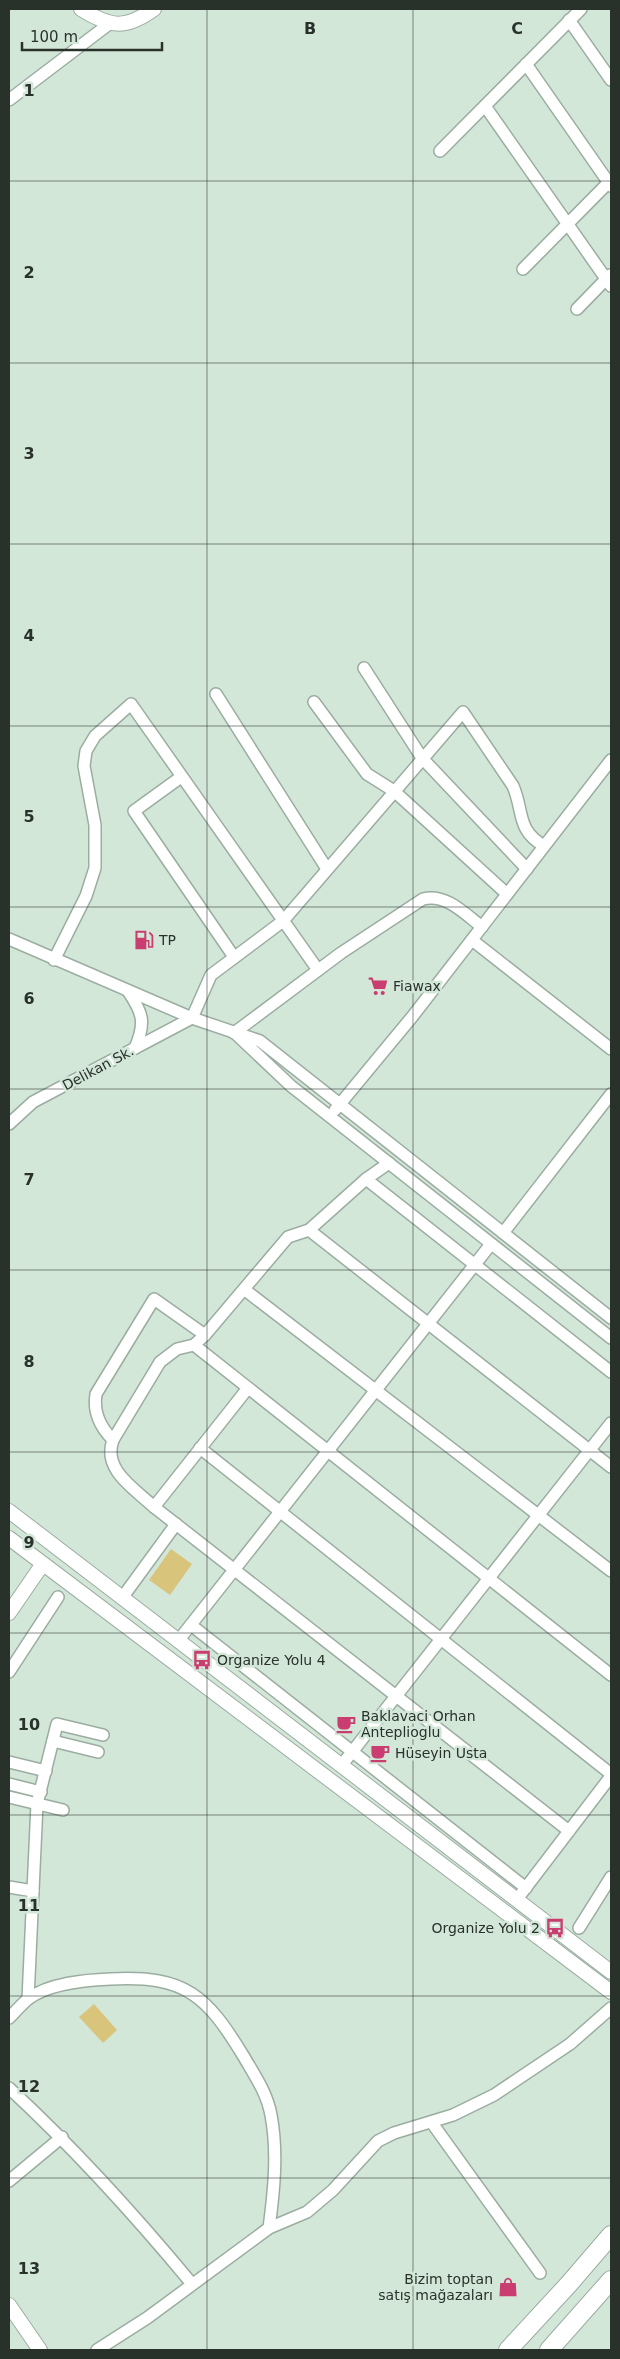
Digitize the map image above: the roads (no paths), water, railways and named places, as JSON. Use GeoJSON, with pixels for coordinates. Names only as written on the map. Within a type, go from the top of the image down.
{"type":"FeatureCollection","features":[{"type":"Feature","properties":{"kind":"highway"},"geometry":{"type":"LineString","coordinates":[[508,2350],[568,2286],[611,2235]]}},
{"type":"Feature","properties":{"kind":"highway"},"geometry":{"type":"LineString","coordinates":[[549,2350],[611,2280]]}},
{"type":"Feature","properties":{"kind":"street"},"geometry":{"type":"LineString","coordinates":[[81,9],[109,24],[129,23],[154,9]]}},
{"type":"Feature","properties":{"kind":"street"},"geometry":{"type":"LineString","coordinates":[[440,151],[581,9]]}},
{"type":"Feature","properties":{"kind":"street"},"geometry":{"type":"LineString","coordinates":[[569,20],[611,80]]}},
{"type":"Feature","properties":{"kind":"street"},"geometry":{"type":"LineString","coordinates":[[9,100],[109,24]]}},
{"type":"Feature","properties":{"kind":"street"},"geometry":{"type":"LineString","coordinates":[[523,269],[610,183],[526,64]]}},
{"type":"Feature","properties":{"kind":"street"},"geometry":{"type":"LineString","coordinates":[[485,106],[610,280],[577,309]]}},
{"type":"Feature","properties":{"kind":"street"},"geometry":{"type":"LineString","coordinates":[[364,668],[422,758],[527,869]]}},
{"type":"Feature","properties":{"kind":"street"},"geometry":{"type":"LineString","coordinates":[[216,694],[327,869]]}},
{"type":"Feature","properties":{"kind":"street"},"geometry":{"type":"LineString","coordinates":[[314,702],[367,774],[394,791],[508,894]]}},
{"type":"Feature","properties":{"kind":"street"},"geometry":{"type":"LineString","coordinates":[[54,960],[86,896],[94,868],[96,825],[84,766],[86,750],[92,740],[131,704],[318,970]]}},
{"type":"Feature","properties":{"kind":"street"},"geometry":{"type":"LineString","coordinates":[[192,1018],[211,975],[283,921],[463,712],[512,786],[518,799],[520,819],[526,831],[544,846]]}},
{"type":"Feature","properties":{"kind":"street"},"geometry":{"type":"LineString","coordinates":[[330,1117],[412,1017],[611,760]]}},
{"type":"Feature","properties":{"kind":"street"},"geometry":{"type":"LineString","coordinates":[[601,773],[611,781]]}},
{"type":"Feature","properties":{"kind":"street"},"geometry":{"type":"LineString","coordinates":[[181,777],[134,811],[234,957]]}},
{"type":"Feature","properties":{"kind":"street"},"geometry":{"type":"LineString","coordinates":[[234,1032],[318,970],[422,899],[433,897],[442,899],[482,927]]}},
{"type":"Feature","properties":{"kind":"street"},"geometry":{"type":"LineString","coordinates":[[9,939],[192,1018],[260,1041],[611,1318]]}},
{"type":"Feature","properties":{"kind":"street"},"geometry":{"type":"LineString","coordinates":[[472,940],[611,1049]]}},
{"type":"Feature","properties":{"kind":"street"},"geometry":{"type":"LineString","coordinates":[[128,991],[139,1007],[142,1017],[141,1034],[135,1048]]}},
{"type":"Feature","properties":{"kind":"street","name":"Delikan Sk."},"geometry":{"type":"LineString","coordinates":[[9,1124],[33,1102],[192,1018]]}},
{"type":"Feature","properties":{"kind":"street"},"geometry":{"type":"LineString","coordinates":[[234,1032],[291,1086],[611,1338]]}},
{"type":"Feature","properties":{"kind":"street"},"geometry":{"type":"LineString","coordinates":[[503,1233],[611,1094]]}},
{"type":"Feature","properties":{"kind":"street"},"geometry":{"type":"LineString","coordinates":[[389,1164],[366,1179],[309,1230],[288,1237],[205,1335],[194,1345],[177,1349],[160,1362],[113,1440],[110,1456],[114,1467],[154,1507],[569,1831]]}},
{"type":"Feature","properties":{"kind":"street"},"geometry":{"type":"LineString","coordinates":[[366,1179],[611,1372]]}},
{"type":"Feature","properties":{"kind":"street"},"geometry":{"type":"LineString","coordinates":[[309,1230],[611,1467]]}},
{"type":"Feature","properties":{"kind":"street"},"geometry":{"type":"LineString","coordinates":[[178,1641],[491,1244]]}},
{"type":"Feature","properties":{"kind":"street"},"geometry":{"type":"LineString","coordinates":[[245,1290],[611,1571]]}},
{"type":"Feature","properties":{"kind":"street"},"geometry":{"type":"LineString","coordinates":[[113,1440],[104,1430],[98,1419],[95,1403],[96,1394],[154,1299],[205,1335]]}},
{"type":"Feature","properties":{"kind":"street"},"geometry":{"type":"LineString","coordinates":[[194,1345],[611,1676]]}},
{"type":"Feature","properties":{"kind":"street"},"geometry":{"type":"LineString","coordinates":[[154,1507],[248,1388]]}},
{"type":"Feature","properties":{"kind":"street"},"geometry":{"type":"LineString","coordinates":[[341,1766],[611,1424]]}},
{"type":"Feature","properties":{"kind":"street"},"geometry":{"type":"LineString","coordinates":[[200,1448],[611,1775],[521,1894]]}},
{"type":"Feature","properties":{"kind":"street"},"geometry":{"type":"LineString","coordinates":[[9,1511],[341,1766],[521,1894]]}},
{"type":"Feature","properties":{"kind":"street"},"geometry":{"type":"LineString","coordinates":[[122,1598],[176,1524]]}},
{"type":"Feature","properties":{"kind":"street"},"geometry":{"type":"LineString","coordinates":[[9,1538],[42,1565],[611,1992]]}},
{"type":"Feature","properties":{"kind":"street"},"geometry":{"type":"LineString","coordinates":[[9,1613],[42,1565]]}},
{"type":"Feature","properties":{"kind":"street"},"geometry":{"type":"LineString","coordinates":[[9,1672],[58,1597]]}},
{"type":"Feature","properties":{"kind":"street"},"geometry":{"type":"LineString","coordinates":[[191,1624],[352,1752],[611,1972]]}},
{"type":"Feature","properties":{"kind":"street"},"geometry":{"type":"LineString","coordinates":[[28,1999],[38,1804],[57,1724],[103,1735]]}},
{"type":"Feature","properties":{"kind":"street"},"geometry":{"type":"LineString","coordinates":[[53,1741],[98,1752]]}},
{"type":"Feature","properties":{"kind":"street"},"geometry":{"type":"LineString","coordinates":[[9,1762],[46,1771]]}},
{"type":"Feature","properties":{"kind":"street"},"geometry":{"type":"LineString","coordinates":[[9,1784],[41,1792]]}},
{"type":"Feature","properties":{"kind":"street"},"geometry":{"type":"LineString","coordinates":[[9,1797],[64,1810]]}},
{"type":"Feature","properties":{"kind":"street"},"geometry":{"type":"LineString","coordinates":[[579,1928],[611,1877]]}},
{"type":"Feature","properties":{"kind":"street"},"geometry":{"type":"LineString","coordinates":[[9,1887],[33,1891]]}},
{"type":"Feature","properties":{"kind":"street"},"geometry":{"type":"LineString","coordinates":[[9,2018],[28,1999],[71,1984],[135,1978],[160,1981],[183,1989],[212,2009],[244,2058],[268,2104],[272,2122],[274,2165],[269,2228]]}},
{"type":"Feature","properties":{"kind":"street"},"geometry":{"type":"LineString","coordinates":[[98,2350],[269,2228],[307,2212],[333,2190],[378,2142],[394,2134],[432,2123],[494,2095],[570,2044],[611,2008]]}},
{"type":"Feature","properties":{"kind":"street"},"geometry":{"type":"LineString","coordinates":[[9,2088],[62,2137],[130,2210],[192,2284]]}},
{"type":"Feature","properties":{"kind":"street"},"geometry":{"type":"LineString","coordinates":[[432,2123],[540,2272]]}},
{"type":"Feature","properties":{"kind":"street"},"geometry":{"type":"LineString","coordinates":[[9,2181],[62,2137]]}},
{"type":"Feature","properties":{"kind":"street"},"geometry":{"type":"LineString","coordinates":[[9,2305],[40,2350]]}},
{"type":"Feature","properties":{"kind":"place","name":"TP"},"geometry":{"type":"Point","coordinates":[144,940]}},
{"type":"Feature","properties":{"kind":"place","name":"Fiawax"},"geometry":{"type":"Point","coordinates":[378,986]}},
{"type":"Feature","properties":{"kind":"place","name":"Organize Yolu 4"},"geometry":{"type":"Point","coordinates":[202,1660]}},
{"type":"Feature","properties":{"kind":"place","name":"Baklavaci Orhan Anteplioglu"},"geometry":{"type":"Point","coordinates":[346,1724]}},
{"type":"Feature","properties":{"kind":"place","name":"Hüseyin Usta"},"geometry":{"type":"Point","coordinates":[380,1753]}},
{"type":"Feature","properties":{"kind":"place","name":"Organize Yolu 2"},"geometry":{"type":"Point","coordinates":[555,1928]}},
{"type":"Feature","properties":{"kind":"place","name":"Bizim toptan satış mağazaları"},"geometry":{"type":"Point","coordinates":[508,2287]}}]}
